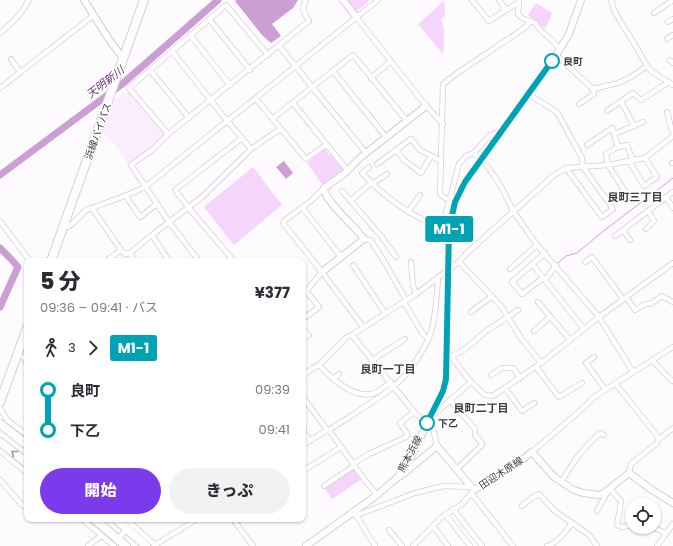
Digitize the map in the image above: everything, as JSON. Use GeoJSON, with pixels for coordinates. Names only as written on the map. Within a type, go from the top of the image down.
{"type":"FeatureCollection","features":[{"type":"Feature","properties":{"kind":"highway","name":"浜線バイパス"},"geometry":{"type":"LineString","coordinates":[[52,258],[144,0]]}},
{"type":"Feature","properties":{"kind":"highway"},"geometry":{"type":"LineString","coordinates":[[0,402],[24,336]]}},
{"type":"Feature","properties":{"kind":"highway"},"geometry":{"type":"LineString","coordinates":[[0,424],[24,443]]}},
{"type":"Feature","properties":{"kind":"highway"},"geometry":{"type":"LineString","coordinates":[[0,442],[24,461]]}},
{"type":"Feature","properties":{"kind":"highway"},"geometry":{"type":"LineString","coordinates":[[97,522],[115,544],[126,546]]}},
{"type":"Feature","properties":{"kind":"highway"},"geometry":{"type":"LineString","coordinates":[[122,522],[129,526],[146,546]]}},
{"type":"Feature","properties":{"kind":"main road"},"geometry":{"type":"LineString","coordinates":[[84,0],[123,58]]}},
{"type":"Feature","properties":{"kind":"main road"},"geometry":{"type":"LineString","coordinates":[[343,0],[357,18]]}},
{"type":"Feature","properties":{"kind":"main road","name":"熊本浜線"},"geometry":{"type":"LineString","coordinates":[[306,546],[353,515],[377,495],[398,477],[410,459],[443,391],[450,357],[449,240],[452,200],[558,52],[569,34],[581,0]]}},
{"type":"Feature","properties":{"kind":"main road"},"geometry":{"type":"LineString","coordinates":[[322,272],[364,239],[324,192],[324,188],[348,171],[366,153],[426,106]]}},
{"type":"Feature","properties":{"kind":"main road"},"geometry":{"type":"LineString","coordinates":[[398,477],[437,446]]}},
{"type":"Feature","properties":{"kind":"main road","name":"田迎木原線"},"geometry":{"type":"LineString","coordinates":[[437,446],[458,469],[472,490],[518,463],[532,452],[554,477],[574,490],[599,495],[609,490]]}},
{"type":"Feature","properties":{"kind":"main road"},"geometry":{"type":"LineString","coordinates":[[609,490],[629,473],[673,503]]}},
{"type":"Feature","properties":{"kind":"street"},"geometry":{"type":"LineString","coordinates":[[0,33],[24,10],[29,0]]}},
{"type":"Feature","properties":{"kind":"street"},"geometry":{"type":"LineString","coordinates":[[197,258],[169,222],[131,165],[152,150],[168,134],[280,46],[309,21],[302,10],[306,0]]}},
{"type":"Feature","properties":{"kind":"street"},"geometry":{"type":"LineString","coordinates":[[62,229],[68,228],[79,219],[87,209],[126,196],[145,187],[378,0]]}},
{"type":"Feature","properties":{"kind":"street"},"geometry":{"type":"LineString","coordinates":[[472,0],[489,21],[504,9],[510,8],[519,1]]}},
{"type":"Feature","properties":{"kind":"street"},"geometry":{"type":"LineString","coordinates":[[499,0],[504,9]]}},
{"type":"Feature","properties":{"kind":"street"},"geometry":{"type":"LineString","coordinates":[[607,111],[633,93],[641,100],[671,83],[651,71],[646,66],[614,10],[611,0]]}},
{"type":"Feature","properties":{"kind":"street"},"geometry":{"type":"LineString","coordinates":[[654,13],[673,0]]}},
{"type":"Feature","properties":{"kind":"street"},"geometry":{"type":"LineString","coordinates":[[519,1],[518,14],[522,18],[535,23],[541,31],[552,40],[558,52],[593,89],[594,94],[579,104]]}},
{"type":"Feature","properties":{"kind":"street"},"geometry":{"type":"LineString","coordinates":[[168,134],[129,88],[226,5],[228,5],[268,55]]}},
{"type":"Feature","properties":{"kind":"street"},"geometry":{"type":"LineString","coordinates":[[0,88],[94,15]]}},
{"type":"Feature","properties":{"kind":"street"},"geometry":{"type":"LineString","coordinates":[[357,18],[426,106],[443,124]]}},
{"type":"Feature","properties":{"kind":"street"},"geometry":{"type":"LineString","coordinates":[[209,19],[250,70]]}},
{"type":"Feature","properties":{"kind":"street"},"geometry":{"type":"LineString","coordinates":[[668,22],[673,19]]}},
{"type":"Feature","properties":{"kind":"street"},"geometry":{"type":"LineString","coordinates":[[452,200],[442,197],[440,194],[444,84],[456,74],[526,27],[530,21]]}},
{"type":"Feature","properties":{"kind":"street"},"geometry":{"type":"LineString","coordinates":[[190,35],[230,85]]}},
{"type":"Feature","properties":{"kind":"street"},"geometry":{"type":"LineString","coordinates":[[667,39],[673,35]]}},
{"type":"Feature","properties":{"kind":"street"},"geometry":{"type":"LineString","coordinates":[[280,46],[366,153]]}},
{"type":"Feature","properties":{"kind":"street"},"geometry":{"type":"LineString","coordinates":[[172,51],[251,150]]}},
{"type":"Feature","properties":{"kind":"street"},"geometry":{"type":"LineString","coordinates":[[272,119],[353,55],[407,121]]}},
{"type":"Feature","properties":{"kind":"street"},"geometry":{"type":"LineString","coordinates":[[10,59],[20,72]]}},
{"type":"Feature","properties":{"kind":"street"},"geometry":{"type":"LineString","coordinates":[[371,78],[391,61]]}},
{"type":"Feature","properties":{"kind":"street"},"geometry":{"type":"LineString","coordinates":[[593,89],[618,83],[631,77],[646,66]]}},
{"type":"Feature","properties":{"kind":"street"},"geometry":{"type":"LineString","coordinates":[[150,70],[189,118]]}},
{"type":"Feature","properties":{"kind":"street"},"geometry":{"type":"LineString","coordinates":[[333,71],[386,137]]}},
{"type":"Feature","properties":{"kind":"street"},"geometry":{"type":"LineString","coordinates":[[528,94],[557,112],[582,158],[583,167],[613,209],[602,217],[566,168]]}},
{"type":"Feature","properties":{"kind":"street"},"geometry":{"type":"LineString","coordinates":[[256,99],[306,159],[326,145]]}},
{"type":"Feature","properties":{"kind":"street"},"geometry":{"type":"LineString","coordinates":[[621,101],[634,126]]}},
{"type":"Feature","properties":{"kind":"street"},"geometry":{"type":"LineString","coordinates":[[292,103],[348,171]]}},
{"type":"Feature","properties":{"kind":"street"},"geometry":{"type":"LineString","coordinates":[[667,112],[670,120],[670,127],[673,132]]}},
{"type":"Feature","properties":{"kind":"street"},"geometry":{"type":"LineString","coordinates":[[614,134],[643,122]]}},
{"type":"Feature","properties":{"kind":"street"},"geometry":{"type":"LineString","coordinates":[[586,145],[612,128],[618,147]]}},
{"type":"Feature","properties":{"kind":"street"},"geometry":{"type":"LineString","coordinates":[[92,208],[121,250],[125,254],[130,253],[202,197],[251,150],[280,129]]}},
{"type":"Feature","properties":{"kind":"street"},"geometry":{"type":"LineString","coordinates":[[449,240],[445,235],[444,220],[452,200],[459,164],[466,156],[474,153],[489,136],[503,130]]}},
{"type":"Feature","properties":{"kind":"street"},"geometry":{"type":"LineString","coordinates":[[306,373],[319,365],[337,345],[347,337],[416,294],[459,262],[467,253],[553,176],[566,168],[608,165],[646,158],[673,136]]}},
{"type":"Feature","properties":{"kind":"street"},"geometry":{"type":"LineString","coordinates":[[231,258],[175,190],[242,138]]}},
{"type":"Feature","properties":{"kind":"street"},"geometry":{"type":"LineString","coordinates":[[377,164],[411,138],[420,150],[442,161]]}},
{"type":"Feature","properties":{"kind":"street"},"geometry":{"type":"LineString","coordinates":[[630,199],[608,165],[606,154],[618,147],[627,145],[631,161],[644,186],[657,177],[646,158]]}},
{"type":"Feature","properties":{"kind":"street"},"geometry":{"type":"LineString","coordinates":[[396,150],[404,160],[421,173],[431,156]]}},
{"type":"Feature","properties":{"kind":"street"},"geometry":{"type":"LineString","coordinates":[[474,153],[503,190],[513,211],[537,245],[556,265],[599,317],[633,372]]}},
{"type":"Feature","properties":{"kind":"street"},"geometry":{"type":"LineString","coordinates":[[369,167],[362,173],[378,190],[408,212],[444,229]]}},
{"type":"Feature","properties":{"kind":"street"},"geometry":{"type":"LineString","coordinates":[[350,201],[387,174]]}},
{"type":"Feature","properties":{"kind":"street"},"geometry":{"type":"LineString","coordinates":[[324,188],[311,201],[283,223],[363,327]]}},
{"type":"Feature","properties":{"kind":"street"},"geometry":{"type":"LineString","coordinates":[[342,191],[381,236],[396,257]]}},
{"type":"Feature","properties":{"kind":"street"},"geometry":{"type":"LineString","coordinates":[[615,236],[673,192]]}},
{"type":"Feature","properties":{"kind":"street"},"geometry":{"type":"LineString","coordinates":[[408,212],[420,195]]}},
{"type":"Feature","properties":{"kind":"street"},"geometry":{"type":"LineString","coordinates":[[126,196],[140,217],[157,204]]}},
{"type":"Feature","properties":{"kind":"street"},"geometry":{"type":"LineString","coordinates":[[666,197],[673,208]]}},
{"type":"Feature","properties":{"kind":"street"},"geometry":{"type":"LineString","coordinates":[[302,207],[342,257]]}},
{"type":"Feature","properties":{"kind":"street"},"geometry":{"type":"LineString","coordinates":[[646,229],[654,221],[648,211]]}},
{"type":"Feature","properties":{"kind":"street"},"geometry":{"type":"LineString","coordinates":[[0,221],[28,258]]}},
{"type":"Feature","properties":{"kind":"street"},"geometry":{"type":"LineString","coordinates":[[623,230],[630,240]]}},
{"type":"Feature","properties":{"kind":"street"},"geometry":{"type":"LineString","coordinates":[[152,235],[167,258]]}},
{"type":"Feature","properties":{"kind":"street"},"geometry":{"type":"LineString","coordinates":[[364,239],[371,241],[384,261],[423,334],[428,339]]}},
{"type":"Feature","properties":{"kind":"street"},"geometry":{"type":"LineString","coordinates":[[510,269],[537,245]]}},
{"type":"Feature","properties":{"kind":"street"},"geometry":{"type":"LineString","coordinates":[[110,258],[121,250]]}},
{"type":"Feature","properties":{"kind":"street"},"geometry":{"type":"LineString","coordinates":[[130,253],[133,258]]}},
{"type":"Feature","properties":{"kind":"street"},"geometry":{"type":"LineString","coordinates":[[545,253],[512,282],[522,294],[544,279],[556,265]]}},
{"type":"Feature","properties":{"kind":"street"},"geometry":{"type":"LineString","coordinates":[[585,262],[592,258],[634,310],[643,305],[652,303],[662,296],[673,302]]}},
{"type":"Feature","properties":{"kind":"street"},"geometry":{"type":"LineString","coordinates":[[411,262],[413,286],[416,294]]}},
{"type":"Feature","properties":{"kind":"street"},"geometry":{"type":"LineString","coordinates":[[459,262],[501,306],[521,338],[541,363]]}},
{"type":"Feature","properties":{"kind":"street"},"geometry":{"type":"LineString","coordinates":[[518,310],[450,357],[471,382],[481,392],[489,397],[493,396],[536,367],[584,328],[673,263]]}},
{"type":"Feature","properties":{"kind":"street"},"geometry":{"type":"LineString","coordinates":[[532,264],[584,328]]}},
{"type":"Feature","properties":{"kind":"street"},"geometry":{"type":"LineString","coordinates":[[353,265],[385,313]]}},
{"type":"Feature","properties":{"kind":"street"},"geometry":{"type":"LineString","coordinates":[[306,292],[322,272]]}},
{"type":"Feature","properties":{"kind":"street"},"geometry":{"type":"LineString","coordinates":[[306,443],[328,430],[393,384],[420,356],[432,330],[437,303],[438,277]]}},
{"type":"Feature","properties":{"kind":"street"},"geometry":{"type":"LineString","coordinates":[[306,294],[318,307],[306,317]]}},
{"type":"Feature","properties":{"kind":"street"},"geometry":{"type":"LineString","coordinates":[[471,312],[492,296]]}},
{"type":"Feature","properties":{"kind":"street"},"geometry":{"type":"LineString","coordinates":[[538,302],[570,340]]}},
{"type":"Feature","properties":{"kind":"street"},"geometry":{"type":"LineString","coordinates":[[534,331],[550,317]]}},
{"type":"Feature","properties":{"kind":"street"},"geometry":{"type":"LineString","coordinates":[[352,335],[393,384],[414,412],[432,424],[437,446]]}},
{"type":"Feature","properties":{"kind":"street"},"geometry":{"type":"LineString","coordinates":[[372,360],[405,339]]}},
{"type":"Feature","properties":{"kind":"street"},"geometry":{"type":"LineString","coordinates":[[532,452],[594,397],[672,348]]}},
{"type":"Feature","properties":{"kind":"street"},"geometry":{"type":"LineString","coordinates":[[594,358],[586,363],[606,389]]}},
{"type":"Feature","properties":{"kind":"street"},"geometry":{"type":"LineString","coordinates":[[652,360],[672,382]]}},
{"type":"Feature","properties":{"kind":"street"},"geometry":{"type":"LineString","coordinates":[[319,365],[333,379],[352,390],[368,394],[377,392],[393,384]]}},
{"type":"Feature","properties":{"kind":"street"},"geometry":{"type":"LineString","coordinates":[[536,367],[559,397],[582,383]]}},
{"type":"Feature","properties":{"kind":"street"},"geometry":{"type":"LineString","coordinates":[[491,375],[502,368],[513,368],[520,378]]}},
{"type":"Feature","properties":{"kind":"street"},"geometry":{"type":"LineString","coordinates":[[333,379],[339,374]]}},
{"type":"Feature","properties":{"kind":"street"},"geometry":{"type":"LineString","coordinates":[[428,421],[471,382]]}},
{"type":"Feature","properties":{"kind":"street"},"geometry":{"type":"LineString","coordinates":[[615,383],[659,438]]}},
{"type":"Feature","properties":{"kind":"street"},"geometry":{"type":"LineString","coordinates":[[505,388],[522,411],[534,403]]}},
{"type":"Feature","properties":{"kind":"street"},"geometry":{"type":"LineString","coordinates":[[450,400],[475,429],[475,435],[482,443],[482,445],[458,469]]}},
{"type":"Feature","properties":{"kind":"street"},"geometry":{"type":"LineString","coordinates":[[306,401],[377,495]]}},
{"type":"Feature","properties":{"kind":"street"},"geometry":{"type":"LineString","coordinates":[[0,408],[7,420],[24,433]]}},
{"type":"Feature","properties":{"kind":"street"},"geometry":{"type":"LineString","coordinates":[[324,486],[369,454],[406,437],[408,435],[400,423],[414,412]]}},
{"type":"Feature","properties":{"kind":"street"},"geometry":{"type":"LineString","coordinates":[[629,473],[632,463],[657,443],[659,438],[673,428]]}},
{"type":"Feature","properties":{"kind":"street"},"geometry":{"type":"LineString","coordinates":[[561,482],[582,450],[600,433],[604,435]]}},
{"type":"Feature","properties":{"kind":"street"},"geometry":{"type":"LineString","coordinates":[[306,435],[310,441]]}},
{"type":"Feature","properties":{"kind":"street"},"geometry":{"type":"LineString","coordinates":[[306,469],[341,447]]}},
{"type":"Feature","properties":{"kind":"street"},"geometry":{"type":"LineString","coordinates":[[0,451],[24,471]]}},
{"type":"Feature","properties":{"kind":"street"},"geometry":{"type":"LineString","coordinates":[[0,480],[24,506]]}},
{"type":"Feature","properties":{"kind":"street"},"geometry":{"type":"LineString","coordinates":[[375,546],[353,515],[415,493],[444,486],[472,490],[513,546]]}},
{"type":"Feature","properties":{"kind":"street"},"geometry":{"type":"LineString","coordinates":[[413,546],[446,514],[461,505],[472,490]]}},
{"type":"Feature","properties":{"kind":"street"},"geometry":{"type":"LineString","coordinates":[[597,511],[609,490],[621,501],[617,526],[625,526]]}},
{"type":"Feature","properties":{"kind":"street"},"geometry":{"type":"LineString","coordinates":[[522,506],[539,494],[554,511],[589,535],[597,546]]}},
{"type":"Feature","properties":{"kind":"street"},"geometry":{"type":"LineString","coordinates":[[453,509],[482,546]]}},
{"type":"Feature","properties":{"kind":"street"},"geometry":{"type":"LineString","coordinates":[[446,514],[470,546]]}},
{"type":"Feature","properties":{"kind":"street"},"geometry":{"type":"LineString","coordinates":[[85,522],[101,536],[115,544],[129,526]]}},
{"type":"Feature","properties":{"kind":"street"},"geometry":{"type":"LineString","coordinates":[[127,522],[129,526],[156,546],[192,522]]}},
{"type":"Feature","properties":{"kind":"street"},"geometry":{"type":"LineString","coordinates":[[235,522],[254,546]]}},
{"type":"Feature","properties":{"kind":"street"},"geometry":{"type":"LineString","coordinates":[[547,546],[553,545],[557,542],[572,523]]}},
{"type":"Feature","properties":{"kind":"street"},"geometry":{"type":"LineString","coordinates":[[657,546],[673,524]]}},
{"type":"Feature","properties":{"kind":"street"},"geometry":{"type":"LineString","coordinates":[[433,526],[448,546]]}},
{"type":"Feature","properties":{"kind":"street"},"geometry":{"type":"LineString","coordinates":[[389,530],[402,546]]}},
{"type":"Feature","properties":{"kind":"street"},"geometry":{"type":"LineString","coordinates":[[661,531],[666,533]]}},
{"type":"Feature","properties":{"kind":"street"},"geometry":{"type":"LineString","coordinates":[[88,546],[101,536]]}},
{"type":"Feature","properties":{"kind":"street"},"geometry":{"type":"LineString","coordinates":[[419,541],[423,546]]}},
{"type":"Feature","properties":{"kind":"street"},"geometry":{"type":"LineString","coordinates":[[557,542],[561,546]]}},
{"type":"Feature","properties":{"kind":"shaded area"},"geometry":{"type":"Polygon","coordinates":[[[298,0],[293,8],[272,24],[281,36],[271,43],[262,35],[235,1],[298,0]]]}},
{"type":"Feature","properties":{"kind":"shaded area"},"geometry":{"type":"Polygon","coordinates":[[[346,0],[370,0],[356,12],[346,0]]]}},
{"type":"Feature","properties":{"kind":"shaded area"},"geometry":{"type":"Polygon","coordinates":[[[444,1],[445,16],[441,19],[444,36],[443,54],[418,24],[444,1]]]}},
{"type":"Feature","properties":{"kind":"shaded area"},"geometry":{"type":"Polygon","coordinates":[[[536,3],[552,13],[545,29],[528,15],[536,3]]]}},
{"type":"Feature","properties":{"kind":"shaded area"},"geometry":{"type":"Polygon","coordinates":[[[128,91],[165,135],[150,150],[128,164],[116,146],[103,132],[115,99],[128,91]]]}},
{"type":"Feature","properties":{"kind":"shaded area"},"geometry":{"type":"Polygon","coordinates":[[[325,149],[344,170],[322,184],[307,163],[325,149]]]}},
{"type":"Feature","properties":{"kind":"shaded area"},"geometry":{"type":"Polygon","coordinates":[[[284,161],[293,173],[286,179],[276,167],[284,161]]]}},
{"type":"Feature","properties":{"kind":"shaded area"},"geometry":{"type":"Polygon","coordinates":[[[253,167],[282,205],[234,245],[204,207],[253,167]]]}},
{"type":"Feature","properties":{"kind":"shaded area"},"geometry":{"type":"Polygon","coordinates":[[[354,467],[362,479],[332,499],[324,487],[354,467]]]}},
{"type":"Feature","properties":{"kind":"waterway","name":"天明新川"},"geometry":{"type":"LineString","coordinates":[[0,175],[121,85],[218,0]]}},
{"type":"Feature","properties":{"kind":"waterway"},"geometry":{"type":"LineString","coordinates":[[558,263],[566,256],[577,253],[673,178]]}},
{"type":"Feature","properties":{"kind":"waterway"},"geometry":{"type":"LineString","coordinates":[[0,248],[18,267],[0,307]]}},
{"type":"Feature","properties":{"kind":"bus line","name":"M1-1"},"geometry":{"type":"LineString","coordinates":[[427,423],[443,391],[446,379],[449,229],[455,202],[465,182],[552,61]]}},
{"type":"Feature","properties":{"kind":"place","name":"良町"},"geometry":{"type":"Point","coordinates":[552,61]}},
{"type":"Feature","properties":{"kind":"place","name":"下乙"},"geometry":{"type":"Point","coordinates":[427,423]}},
{"type":"Feature","properties":{"kind":"district","name":"良町三丁目"},"geometry":{"type":"Point","coordinates":[635,197]}},
{"type":"Feature","properties":{"kind":"district","name":"良町一丁目"},"geometry":{"type":"Point","coordinates":[388,369]}},
{"type":"Feature","properties":{"kind":"district","name":"良町二丁目"},"geometry":{"type":"Point","coordinates":[481,408]}}]}
